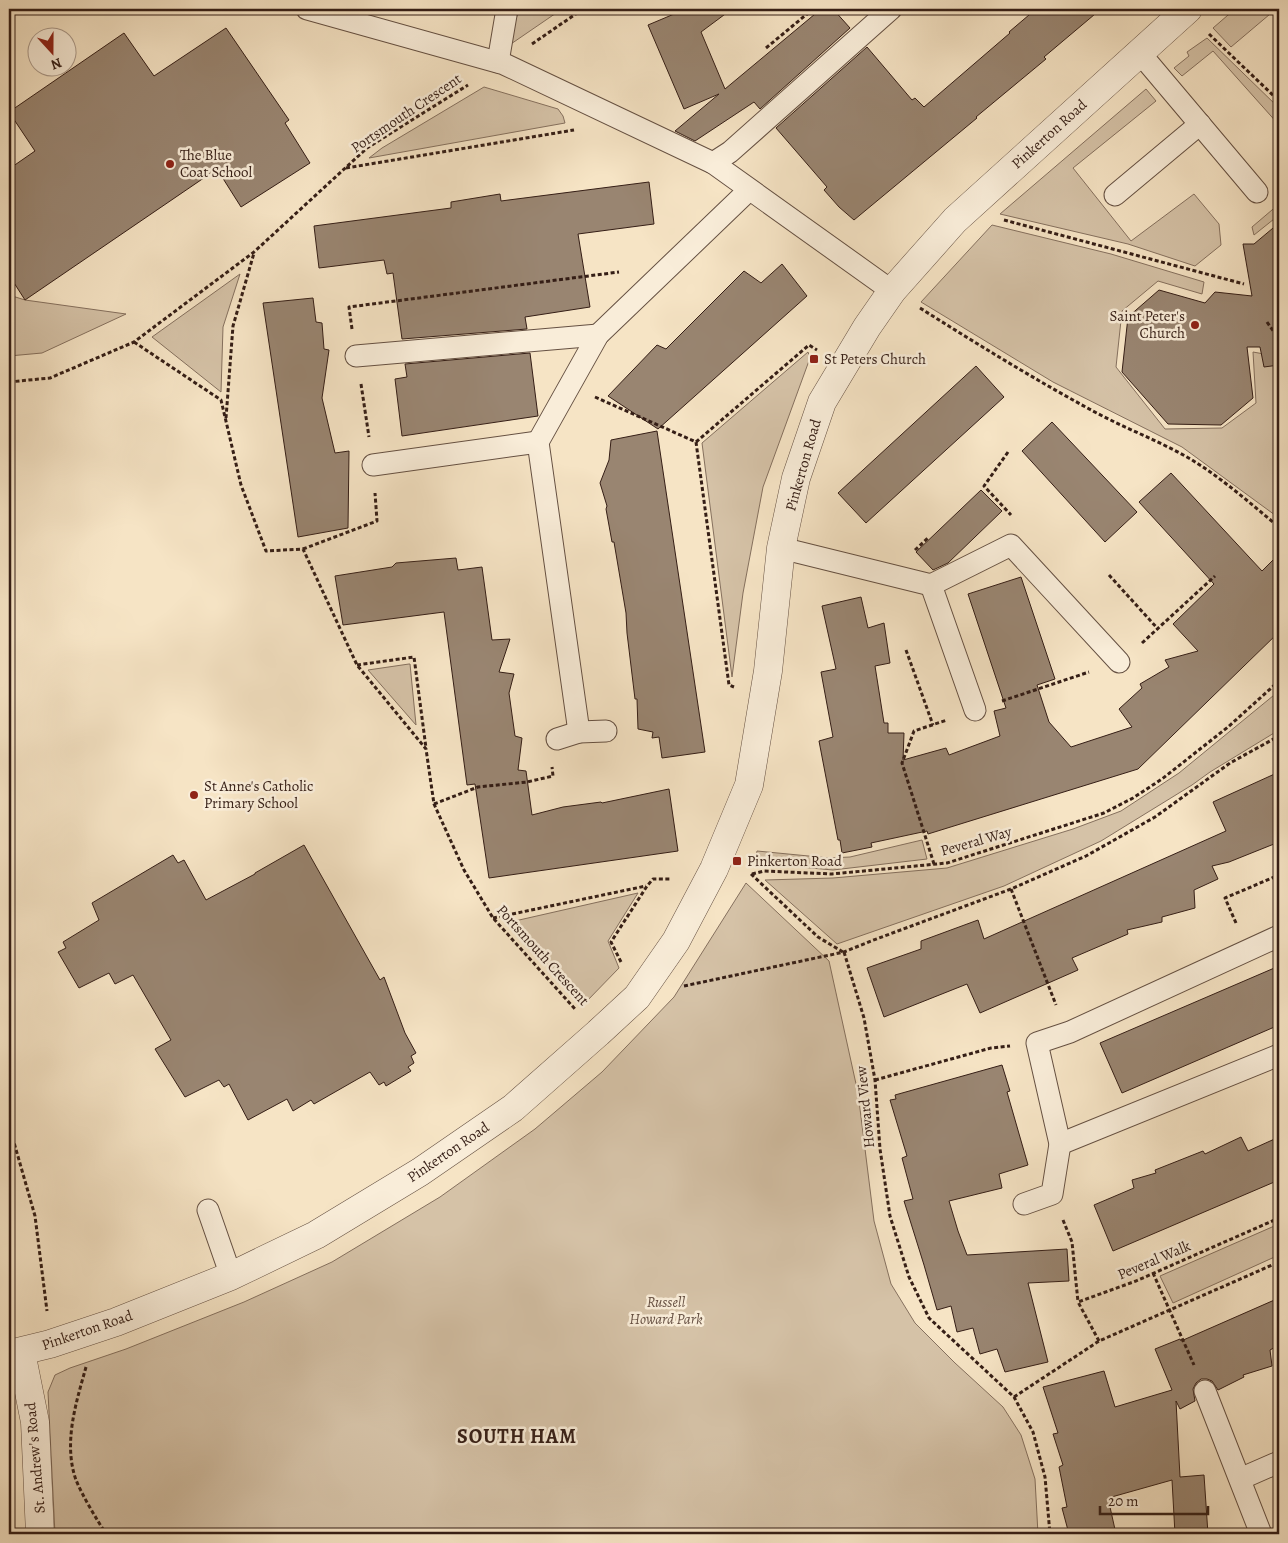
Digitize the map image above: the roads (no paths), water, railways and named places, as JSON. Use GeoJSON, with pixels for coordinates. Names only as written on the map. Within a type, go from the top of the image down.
{"type":"FeatureCollection","features":[{"type":"Feature","properties":{"kind":"street","name":"Pinkerton Road"},"geometry":{"type":"LineString","coordinates":[[15,1353],[50,1344],[116,1322],[231,1276],[316,1235],[420,1172],[513,1108],[637,996],[676,941],[708,880],[749,785],[764,694],[781,548],[796,478],[822,402],[867,327],[892,290],[955,220],[1186,10]]}},
{"type":"Feature","properties":{"kind":"street","name":"St. Andrew's Road"},"geometry":{"type":"LineString","coordinates":[[15,1353],[34,1422],[40,1534]]}},
{"type":"Feature","properties":{"kind":"lane"},"geometry":{"type":"LineString","coordinates":[[307,9],[501,63],[713,164],[892,290]]}},
{"type":"Feature","properties":{"kind":"lane"},"geometry":{"type":"LineString","coordinates":[[501,63],[507,9]]}},
{"type":"Feature","properties":{"kind":"lane"},"geometry":{"type":"LineString","coordinates":[[713,164],[730,152],[891,9]]}},
{"type":"Feature","properties":{"kind":"lane"},"geometry":{"type":"LineString","coordinates":[[1139,52],[1258,192]]}},
{"type":"Feature","properties":{"kind":"lane"},"geometry":{"type":"LineString","coordinates":[[1115,195],[1200,124]]}},
{"type":"Feature","properties":{"kind":"lane"},"geometry":{"type":"LineString","coordinates":[[579,732],[538,442],[598,335],[750,190]]}},
{"type":"Feature","properties":{"kind":"lane"},"geometry":{"type":"LineString","coordinates":[[356,356],[598,335]]}},
{"type":"Feature","properties":{"kind":"lane"},"geometry":{"type":"LineString","coordinates":[[373,465],[538,442]]}},
{"type":"Feature","properties":{"kind":"lane"},"geometry":{"type":"LineString","coordinates":[[781,548],[932,585],[1011,545],[1118,662]]}},
{"type":"Feature","properties":{"kind":"lane"},"geometry":{"type":"LineString","coordinates":[[932,585],[975,710]]}},
{"type":"Feature","properties":{"kind":"lane"},"geometry":{"type":"LineString","coordinates":[[557,739],[579,732],[606,731]]}},
{"type":"Feature","properties":{"kind":"lane"},"geometry":{"type":"LineString","coordinates":[[1024,1204],[1052,1194],[1060,1144],[1038,1043],[1066,1033],[1279,936]]}},
{"type":"Feature","properties":{"kind":"lane"},"geometry":{"type":"LineString","coordinates":[[1060,1144],[1279,1055]]}},
{"type":"Feature","properties":{"kind":"lane"},"geometry":{"type":"LineString","coordinates":[[208,1210],[231,1276]]}},
{"type":"Feature","properties":{"kind":"lane"},"geometry":{"type":"LineString","coordinates":[[1205,1391],[1261,1534]]}},
{"type":"Feature","properties":{"kind":"lane"},"geometry":{"type":"LineString","coordinates":[[1240,1479],[1279,1462]]}},
{"type":"Feature","properties":{"kind":"place","name":"The Blue Coat School"},"geometry":{"type":"Point","coordinates":[170,164]}},
{"type":"Feature","properties":{"kind":"place","name":"Saint Peter's Church"},"geometry":{"type":"Point","coordinates":[1195,325]}},
{"type":"Feature","properties":{"kind":"place","name":"St Peters Church"},"geometry":{"type":"Point","coordinates":[814,359]}},
{"type":"Feature","properties":{"kind":"place","name":"St Anne's Catholic Primary School"},"geometry":{"type":"Point","coordinates":[194,795]}},
{"type":"Feature","properties":{"kind":"place","name":"Pinkerton Road"},"geometry":{"type":"Point","coordinates":[737,861]}},
{"type":"Feature","properties":{"kind":"district","name":"SOUTH HAM"},"geometry":{"type":"Point","coordinates":[517,1436]}},
{"type":"Feature","properties":{"kind":"park label","name":"Russell Howard Park"},"geometry":{"type":"Point","coordinates":[666,1310]}}]}
